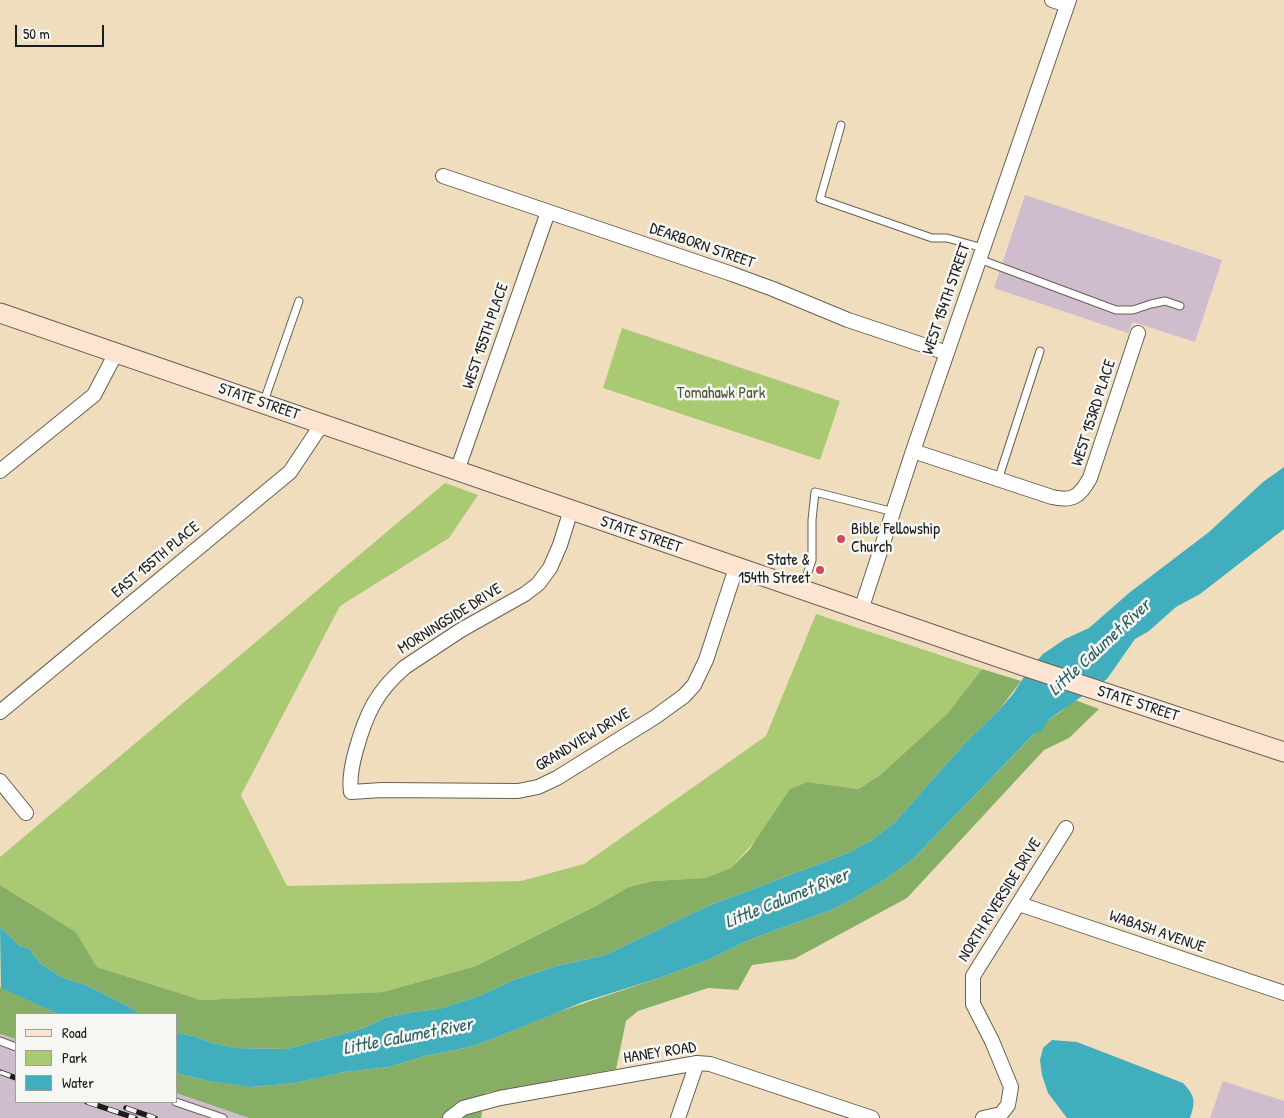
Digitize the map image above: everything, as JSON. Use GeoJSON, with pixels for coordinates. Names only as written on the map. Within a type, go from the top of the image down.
{"type":"FeatureCollection","features":[{"type":"Feature","properties":{"kind":"main road","name":"STATE STREET"},"geometry":{"type":"LineString","coordinates":[[0,313],[736,568],[1284,752]]}},
{"type":"Feature","properties":{"kind":"street"},"geometry":{"type":"LineString","coordinates":[[1052,0],[1068,2]]}},
{"type":"Feature","properties":{"kind":"street","name":"WEST 154TH STREET"},"geometry":{"type":"LineString","coordinates":[[861,610],[1068,2]]}},
{"type":"Feature","properties":{"kind":"street","name":"DEARBORN STREET"},"geometry":{"type":"LineString","coordinates":[[443,176],[773,288],[848,320],[947,353]]}},
{"type":"Feature","properties":{"kind":"street","name":"WEST 155TH PLACE"},"geometry":{"type":"LineString","coordinates":[[457,471],[548,212]]}},
{"type":"Feature","properties":{"kind":"street","name":"WEST 153RD PLACE"},"geometry":{"type":"LineString","coordinates":[[998,480],[1063,500],[1073,498],[1084,490],[1090,478],[1138,333]]}},
{"type":"Feature","properties":{"kind":"street"},"geometry":{"type":"LineString","coordinates":[[0,471],[94,395],[116,353]]}},
{"type":"Feature","properties":{"kind":"street","name":"EAST 155TH PLACE"},"geometry":{"type":"LineString","coordinates":[[0,712],[290,472],[322,424]]}},
{"type":"Feature","properties":{"kind":"street"},"geometry":{"type":"LineString","coordinates":[[914,452],[998,480]]}},
{"type":"Feature","properties":{"kind":"street","name":"MORNINGSIDE DRIVE"},"geometry":{"type":"LineString","coordinates":[[351,792],[350,783],[359,736],[375,700],[405,667],[461,630],[525,594],[538,584],[550,568],[560,545],[571,510]]}},
{"type":"Feature","properties":{"kind":"street","name":"GRANDVIEW DRIVE"},"geometry":{"type":"LineString","coordinates":[[351,792],[382,790],[518,791],[538,787],[556,778],[655,717],[684,696],[694,685],[706,660],[736,568]]}},
{"type":"Feature","properties":{"kind":"street"},"geometry":{"type":"LineString","coordinates":[[0,781],[26,813]]}},
{"type":"Feature","properties":{"kind":"street","name":"NORTH RIVERSIDE DRIVE"},"geometry":{"type":"LineString","coordinates":[[983,1118],[1001,1114],[1008,1105],[1011,1088],[992,1041],[973,1004],[973,976],[1066,828]]}},
{"type":"Feature","properties":{"kind":"street","name":"WABASH AVENUE"},"geometry":{"type":"LineString","coordinates":[[1019,904],[1284,993]]}},
{"type":"Feature","properties":{"kind":"street"},"geometry":{"type":"LineString","coordinates":[[678,1118],[697,1063]]}},
{"type":"Feature","properties":{"kind":"street","name":"HANEY ROAD"},"geometry":{"type":"LineString","coordinates":[[450,1118],[463,1108],[500,1098],[697,1063],[710,1064],[872,1118]]}},
{"type":"Feature","properties":{"kind":"lane"},"geometry":{"type":"LineString","coordinates":[[841,125],[820,198],[932,238],[947,238],[1116,310],[1133,310],[1165,302],[1180,306]]}},
{"type":"Feature","properties":{"kind":"lane"},"geometry":{"type":"LineString","coordinates":[[263,404],[299,301]]}},
{"type":"Feature","properties":{"kind":"lane"},"geometry":{"type":"LineString","coordinates":[[998,480],[1040,351]]}},
{"type":"Feature","properties":{"kind":"lane"},"geometry":{"type":"LineString","coordinates":[[802,590],[812,560],[812,520],[816,492],[894,512]]}},
{"type":"Feature","properties":{"kind":"lane"},"geometry":{"type":"LineString","coordinates":[[0,1042],[15,1047]]}},
{"type":"Feature","properties":{"kind":"lane"},"geometry":{"type":"LineString","coordinates":[[178,1103],[223,1118]]}},
{"type":"Feature","properties":{"kind":"shaded area"},"geometry":{"type":"Polygon","coordinates":[[[1025,195],[1222,260],[1195,342],[1133,322],[1128,333],[994,288],[1025,195]]]}},
{"type":"Feature","properties":{"kind":"shaded area"},"geometry":{"type":"Polygon","coordinates":[[[0,1034],[15,1039],[15,1103],[178,1103],[178,1094],[249,1118],[0,1118],[0,1034]]]}},
{"type":"Feature","properties":{"kind":"shaded area"},"geometry":{"type":"Polygon","coordinates":[[[1223,1081],[1284,1101],[1284,1118],[1210,1118],[1223,1081]]]}},
{"type":"Feature","properties":{"kind":"green space","name":"Tomahawk Park"},"geometry":{"type":"Polygon","coordinates":[[[622,328],[840,401],[820,460],[603,388],[622,328]]]}},
{"type":"Feature","properties":{"kind":"green space"},"geometry":{"type":"Polygon","coordinates":[[[445,483],[478,495],[449,538],[340,606],[241,795],[287,886],[521,881],[584,864],[766,736],[816,614],[982,669],[947,714],[879,776],[858,789],[808,782],[731,868],[705,878],[653,881],[629,887],[594,907],[476,966],[383,992],[201,1000],[97,967],[76,932],[0,885],[0,857],[445,483]]]}},
{"type":"Feature","properties":{"kind":"green space"},"geometry":{"type":"Polygon","coordinates":[[[982,669],[1021,681],[999,710],[965,743],[895,822],[872,840],[848,853],[708,906],[605,955],[557,966],[514,980],[479,996],[439,1009],[385,1018],[364,1028],[287,1049],[234,1048],[178,1033],[178,1013],[138,1013],[130,1007],[86,985],[63,978],[40,963],[28,948],[20,946],[0,927],[0,885],[76,932],[97,967],[201,1000],[383,992],[476,966],[594,907],[629,887],[653,881],[705,878],[731,868],[749,850],[790,789],[808,782],[858,789],[879,776],[947,714],[982,669]]]}},
{"type":"Feature","properties":{"kind":"green space"},"geometry":{"type":"Polygon","coordinates":[[[1075,700],[1099,709],[1069,738],[1044,750],[907,898],[794,959],[752,965],[738,990],[708,988],[638,1011],[626,1021],[616,1069],[485,1093],[481,1118],[249,1118],[178,1094],[178,1073],[213,1082],[251,1087],[296,1083],[344,1072],[389,1067],[425,1056],[470,1047],[558,1012],[708,960],[749,940],[836,908],[880,883],[913,859],[1048,720],[1075,700]]]}},
{"type":"Feature","properties":{"kind":"green space"},"geometry":{"type":"Polygon","coordinates":[[[0,987],[56,1013],[15,1013],[15,1039],[0,1034],[0,987]]]}},
{"type":"Feature","properties":{"kind":"water","name":"Little Calumet River"},"geometry":{"type":"Polygon","coordinates":[[[1284,467],[1284,529],[1200,594],[1176,607],[1149,631],[1135,639],[1107,679],[1048,720],[1042,731],[1035,733],[913,859],[880,883],[836,908],[749,940],[708,960],[583,1002],[470,1047],[425,1056],[389,1067],[344,1072],[296,1083],[250,1087],[213,1082],[178,1073],[178,1033],[234,1048],[287,1049],[364,1028],[385,1018],[439,1009],[479,996],[514,980],[557,966],[605,955],[708,906],[848,853],[872,840],[895,822],[965,743],[999,710],[1043,654],[1065,639],[1089,628],[1129,593],[1209,532],[1263,482],[1284,467]]]}},
{"type":"Feature","properties":{"kind":"water"},"geometry":{"type":"Polygon","coordinates":[[[0,927],[20,946],[28,948],[40,963],[63,978],[86,985],[130,1007],[138,1013],[56,1013],[1,988],[0,927]]]}},
{"type":"Feature","properties":{"kind":"water"},"geometry":{"type":"Polygon","coordinates":[[[1052,1040],[1077,1042],[1183,1083],[1192,1095],[1194,1103],[1190,1118],[1067,1118],[1048,1093],[1042,1075],[1040,1060],[1043,1048],[1052,1040]]]}},
{"type":"Feature","properties":{"kind":"railway"},"geometry":{"type":"LineString","coordinates":[[0,1072],[15,1078]]}},
{"type":"Feature","properties":{"kind":"railway"},"geometry":{"type":"LineString","coordinates":[[90,1103],[135,1118]]}},
{"type":"Feature","properties":{"kind":"railway"},"geometry":{"type":"LineString","coordinates":[[126,1108],[155,1118]]}},
{"type":"Feature","properties":{"kind":"place","name":"Bible Fellowship Church"},"geometry":{"type":"Point","coordinates":[841,539]}},
{"type":"Feature","properties":{"kind":"place","name":"State & 154th Street"},"geometry":{"type":"Point","coordinates":[820,570]}}]}
